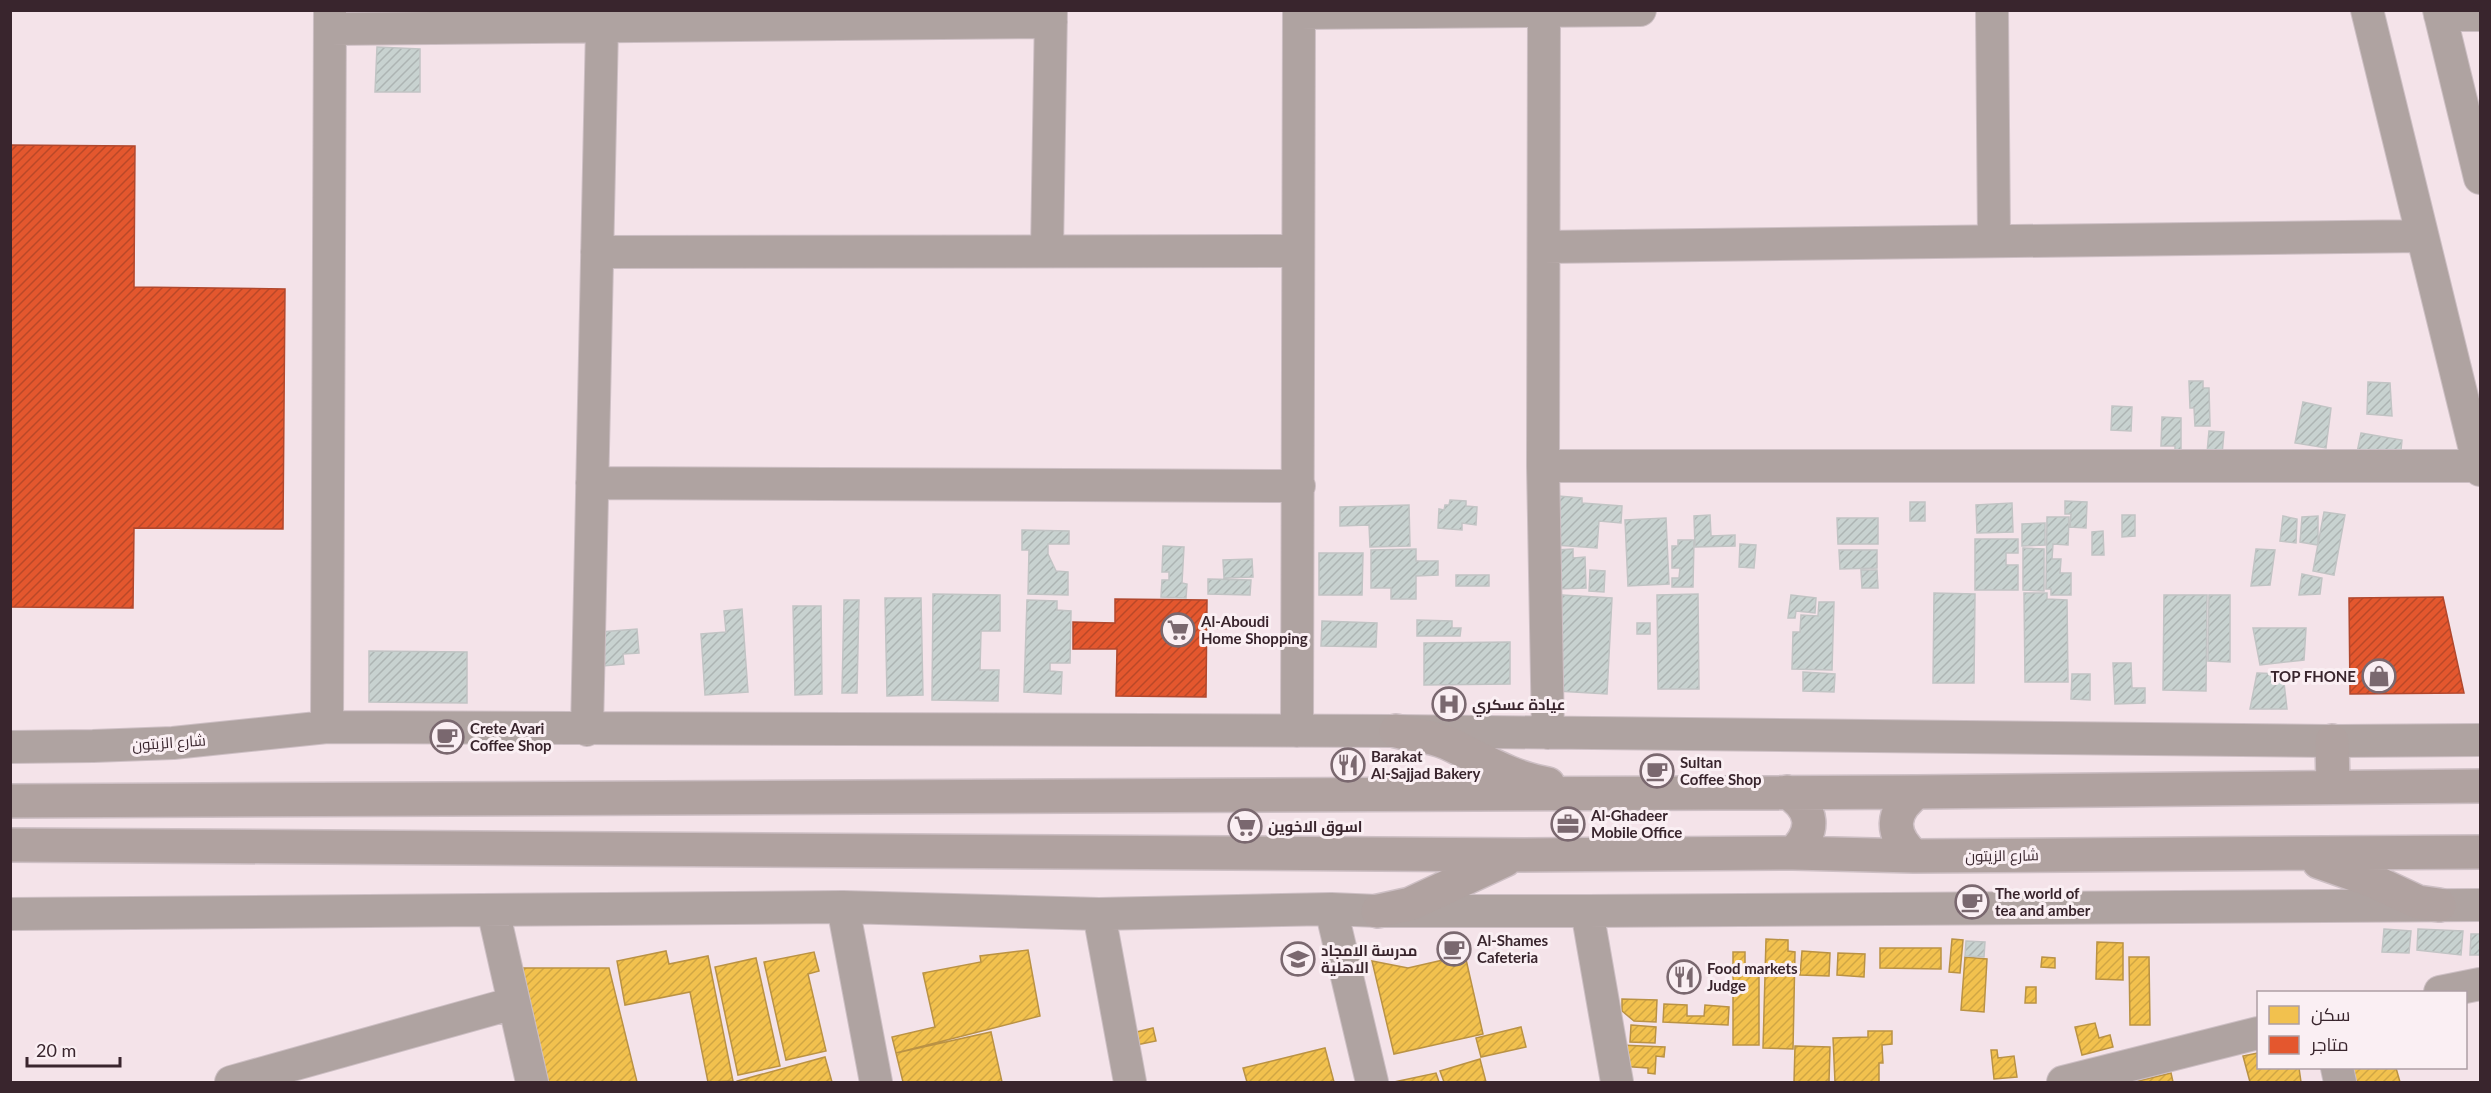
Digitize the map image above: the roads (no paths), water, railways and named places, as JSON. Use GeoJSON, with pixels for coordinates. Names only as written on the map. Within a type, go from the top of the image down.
{"type":"FeatureCollection","features":[{"type":"Feature","properties":{"kind":"main road"},"geometry":{"type":"LineString","coordinates":[[1396,731],[1444,741],[1486,763],[1536,782],[1600,792]]}},
{"type":"Feature","properties":{"kind":"main road"},"geometry":{"type":"LineString","coordinates":[[2332,741],[2333,786]]}},
{"type":"Feature","properties":{"kind":"main road"},"geometry":{"type":"LineString","coordinates":[[10,801],[1917,792],[2481,786]]}},
{"type":"Feature","properties":{"kind":"main road"},"geometry":{"type":"LineString","coordinates":[[1787,792],[1800,800],[1808,813],[1809,829],[1804,843],[1793,853]]}},
{"type":"Feature","properties":{"kind":"main road"},"geometry":{"type":"LineString","coordinates":[[1914,856],[1902,846],[1896,831],[1897,816],[1904,802],[1917,792]]}},
{"type":"Feature","properties":{"kind":"main road"},"geometry":{"type":"LineString","coordinates":[[10,844],[1524,855]]}},
{"type":"Feature","properties":{"kind":"main road","name":"شارع الزيتون"},"geometry":{"type":"LineString","coordinates":[[1524,855],[1793,853],[1914,856],[2481,852]]}},
{"type":"Feature","properties":{"kind":"main road"},"geometry":{"type":"LineString","coordinates":[[2273,853],[2311,859],[2343,869],[2418,902],[2439,905]]}},
{"type":"Feature","properties":{"kind":"main road"},"geometry":{"type":"LineString","coordinates":[[1378,911],[1410,904],[1496,862],[1524,855]]}},
{"type":"Feature","properties":{"kind":"street"},"geometry":{"type":"LineString","coordinates":[[1297,731],[1299,12],[1640,10]]}},
{"type":"Feature","properties":{"kind":"street"},"geometry":{"type":"LineString","coordinates":[[1992,10],[1994,241]]}},
{"type":"Feature","properties":{"kind":"street"},"geometry":{"type":"LineString","coordinates":[[1543,466],[2480,468],[2367,10]]}},
{"type":"Feature","properties":{"kind":"street"},"geometry":{"type":"LineString","coordinates":[[1544,11],[1543,466],[1548,733]]}},
{"type":"Feature","properties":{"kind":"street"},"geometry":{"type":"LineString","coordinates":[[2481,15],[2439,13],[2481,178]]}},
{"type":"Feature","properties":{"kind":"street"},"geometry":{"type":"LineString","coordinates":[[327,727],[330,20],[602,27],[1051,16],[1047,251]]}},
{"type":"Feature","properties":{"kind":"street"},"geometry":{"type":"LineString","coordinates":[[587,730],[602,27]]}},
{"type":"Feature","properties":{"kind":"street"},"geometry":{"type":"LineString","coordinates":[[1544,247],[2422,236]]}},
{"type":"Feature","properties":{"kind":"street"},"geometry":{"type":"LineString","coordinates":[[597,252],[1298,251]]}},
{"type":"Feature","properties":{"kind":"street"},"geometry":{"type":"LineString","coordinates":[[592,483],[1299,486]]}},
{"type":"Feature","properties":{"kind":"street","name":"شارع الزيتون"},"geometry":{"type":"LineString","coordinates":[[10,747],[173,742],[327,727],[587,730],[1396,731],[2332,741],[2481,740]]}},
{"type":"Feature","properties":{"kind":"street"},"geometry":{"type":"LineString","coordinates":[[10,914],[843,907],[1099,914],[1331,909],[1587,911],[2481,905]]}},
{"type":"Feature","properties":{"kind":"street"},"geometry":{"type":"LineString","coordinates":[[843,907],[876,1083]]}},
{"type":"Feature","properties":{"kind":"street"},"geometry":{"type":"LineString","coordinates":[[1331,909],[1372,1083]]}},
{"type":"Feature","properties":{"kind":"street"},"geometry":{"type":"LineString","coordinates":[[493,910],[532,1083]]}},
{"type":"Feature","properties":{"kind":"street"},"geometry":{"type":"LineString","coordinates":[[1587,911],[1617,1083]]}},
{"type":"Feature","properties":{"kind":"street"},"geometry":{"type":"LineString","coordinates":[[1099,914],[1130,1083]]}},
{"type":"Feature","properties":{"kind":"street"},"geometry":{"type":"LineString","coordinates":[[2449,991],[2481,984]]}},
{"type":"Feature","properties":{"kind":"street"},"geometry":{"type":"LineString","coordinates":[[231,1083],[514,1003]]}},
{"type":"Feature","properties":{"kind":"street"},"geometry":{"type":"LineString","coordinates":[[2063,1083],[2257,1034]]}},
{"type":"Feature","properties":{"kind":"place","name":"Al-Aboudi Home Shopping"},"geometry":{"type":"Point","coordinates":[1178,630]}},
{"type":"Feature","properties":{"kind":"place","name":"TOP FHONE"},"geometry":{"type":"Point","coordinates":[2379,676]}},
{"type":"Feature","properties":{"kind":"place","name":"عيادة عسكري"},"geometry":{"type":"Point","coordinates":[1449,704]}},
{"type":"Feature","properties":{"kind":"place","name":"Crete Avari Coffee Shop"},"geometry":{"type":"Point","coordinates":[447,737]}},
{"type":"Feature","properties":{"kind":"place","name":"Barakat Al-Sajjad Bakery"},"geometry":{"type":"Point","coordinates":[1348,765]}},
{"type":"Feature","properties":{"kind":"place","name":"Sultan Coffee Shop"},"geometry":{"type":"Point","coordinates":[1657,771]}},
{"type":"Feature","properties":{"kind":"place","name":"Al-Ghadeer Mobile Office"},"geometry":{"type":"Point","coordinates":[1568,824]}},
{"type":"Feature","properties":{"kind":"place","name":"اسوق الاخوين"},"geometry":{"type":"Point","coordinates":[1245,826]}},
{"type":"Feature","properties":{"kind":"place","name":"The world of tea and amber"},"geometry":{"type":"Point","coordinates":[1972,902]}},
{"type":"Feature","properties":{"kind":"place","name":"Al-Shames Cafeteria"},"geometry":{"type":"Point","coordinates":[1454,949]}},
{"type":"Feature","properties":{"kind":"place","name":"مدرسة الامجاد الاهلية"},"geometry":{"type":"Point","coordinates":[1298,959]}},
{"type":"Feature","properties":{"kind":"place","name":"Food markets Judge"},"geometry":{"type":"Point","coordinates":[1684,977]}}]}
